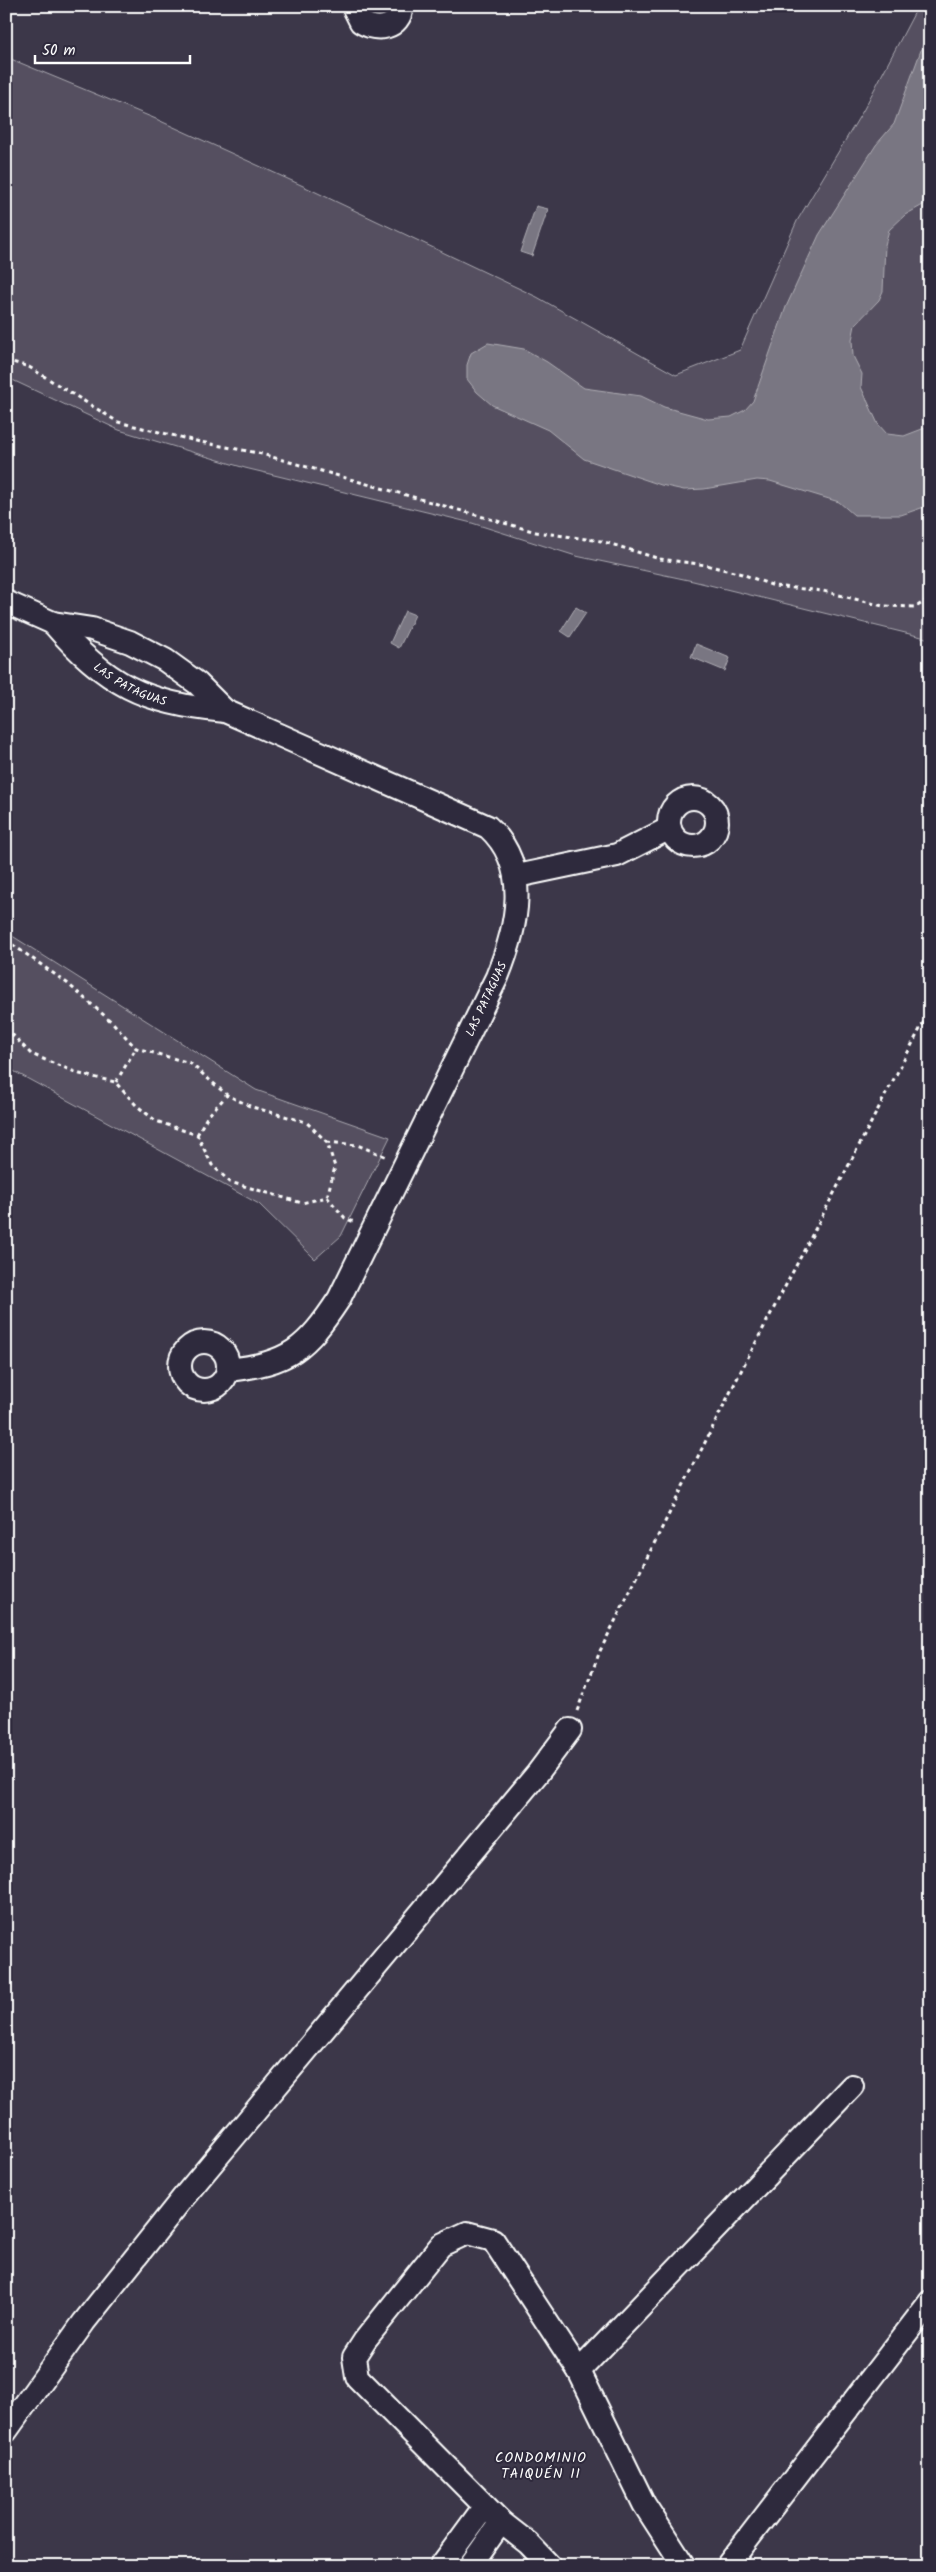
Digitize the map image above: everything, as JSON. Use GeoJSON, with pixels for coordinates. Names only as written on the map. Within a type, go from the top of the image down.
{"type":"FeatureCollection","features":[{"type":"Feature","properties":{"kind":"street"},"geometry":{"type":"LineString","coordinates":[[353,6],[361,22],[376,29],[392,24],[398,18],[402,6]]}},
{"type":"Feature","properties":{"kind":"street","name":"LAS PATAGUAS"},"geometry":{"type":"LineString","coordinates":[[6,602],[53,623],[107,634],[130,642],[165,660],[197,683],[225,711]]}},
{"type":"Feature","properties":{"kind":"street","name":"LAS PATAGUAS"},"geometry":{"type":"LineString","coordinates":[[53,623],[79,653],[110,678],[146,696],[185,708],[225,711],[488,827],[505,846],[516,876],[511,930],[497,978],[339,1298],[319,1329],[304,1346],[263,1365],[228,1370]]}},
{"type":"Feature","properties":{"kind":"street"},"geometry":{"type":"LineString","coordinates":[[516,876],[617,855],[670,828]]}},
{"type":"Feature","properties":{"kind":"street"},"geometry":{"type":"LineString","coordinates":[[6,2431],[84,2322],[182,2199],[537,1774],[570,1730]]}},
{"type":"Feature","properties":{"kind":"street"},"geometry":{"type":"LineString","coordinates":[[578,2371],[852,2086]]}},
{"type":"Feature","properties":{"kind":"street"},"geometry":{"type":"LineString","coordinates":[[550,2566],[528,2543],[501,2522],[357,2377],[354,2357],[441,2244],[467,2233],[493,2240],[578,2371],[644,2504],[684,2566]]}},
{"type":"Feature","properties":{"kind":"street"},"geometry":{"type":"LineString","coordinates":[[727,2566],[930,2302]]}},
{"type":"Feature","properties":{"kind":"street"},"geometry":{"type":"LineString","coordinates":[[441,2566],[485,2506]]}},
{"type":"Feature","properties":{"kind":"street"},"geometry":{"type":"LineString","coordinates":[[470,2566],[501,2522]]}},
{"type":"Feature","properties":{"kind":"path"},"geometry":{"type":"LineString","coordinates":[[6,360],[29,367],[118,422],[200,442],[258,453],[536,532],[601,541],[660,559],[706,565],[742,574],[774,586],[823,591],[883,606],[916,607],[930,598]]}},
{"type":"Feature","properties":{"kind":"path"},"geometry":{"type":"LineString","coordinates":[[6,940],[67,983],[113,1023],[136,1048],[190,1064],[227,1095],[252,1107],[306,1122],[327,1142],[335,1167],[327,1197]]}},
{"type":"Feature","properties":{"kind":"path"},"geometry":{"type":"LineString","coordinates":[[570,1730],[600,1650],[744,1365],[930,1010]]}},
{"type":"Feature","properties":{"kind":"path"},"geometry":{"type":"LineString","coordinates":[[6,1028],[31,1054],[80,1074],[115,1082],[136,1105],[156,1121],[197,1135],[212,1165],[230,1182],[302,1203],[327,1197]]}},
{"type":"Feature","properties":{"kind":"path"},"geometry":{"type":"LineString","coordinates":[[115,1082],[136,1048]]}},
{"type":"Feature","properties":{"kind":"path"},"geometry":{"type":"LineString","coordinates":[[197,1135],[207,1117],[227,1095]]}},
{"type":"Feature","properties":{"kind":"path"},"geometry":{"type":"LineString","coordinates":[[327,1142],[357,1144],[404,1164]]}},
{"type":"Feature","properties":{"kind":"path"},"geometry":{"type":"LineString","coordinates":[[327,1197],[345,1218],[372,1231]]}},
{"type":"Feature","properties":{"kind":"shaded area"},"geometry":{"type":"Polygon","coordinates":[[[918,6],[930,6],[930,639],[693,581],[576,556],[472,523],[245,468],[119,430],[6,377],[6,57],[156,119],[301,185],[537,297],[676,375],[740,350],[797,221],[864,109],[918,6]]]}},
{"type":"Feature","properties":{"kind":"shaded area"},"geometry":{"type":"Polygon","coordinates":[[[930,38],[930,201],[905,215],[889,230],[885,245],[883,291],[879,300],[855,325],[852,340],[853,356],[862,374],[861,387],[878,424],[887,434],[904,436],[930,426],[930,505],[901,515],[854,515],[839,502],[770,481],[757,480],[704,489],[684,490],[661,485],[584,459],[548,430],[492,405],[477,392],[467,379],[467,365],[471,353],[488,343],[524,349],[547,362],[584,388],[641,396],[664,407],[708,419],[731,417],[745,410],[753,401],[786,307],[819,235],[876,145],[894,124],[924,42],[930,38]]]}},
{"type":"Feature","properties":{"kind":"shaded area"},"geometry":{"type":"Polygon","coordinates":[[[536,206],[548,209],[532,256],[520,252],[536,206]]]}},
{"type":"Feature","properties":{"kind":"shaded area"},"geometry":{"type":"Polygon","coordinates":[[[576,607],[586,613],[570,637],[561,631],[576,607]]]}},
{"type":"Feature","properties":{"kind":"shaded area"},"geometry":{"type":"Polygon","coordinates":[[[405,611],[415,615],[399,648],[390,643],[405,611]]]}},
{"type":"Feature","properties":{"kind":"shaded area"},"geometry":{"type":"Polygon","coordinates":[[[696,644],[730,658],[725,671],[691,657],[696,644]]]}},
{"type":"Feature","properties":{"kind":"shaded area"},"geometry":{"type":"Polygon","coordinates":[[[6,932],[256,1090],[390,1137],[341,1236],[315,1259],[259,1204],[6,1067],[6,932]]]}},
{"type":"Feature","properties":{"kind":"district","name":"CONDOMINIO TAIQUÉN II"},"geometry":{"type":"Point","coordinates":[541,2466]}}]}
